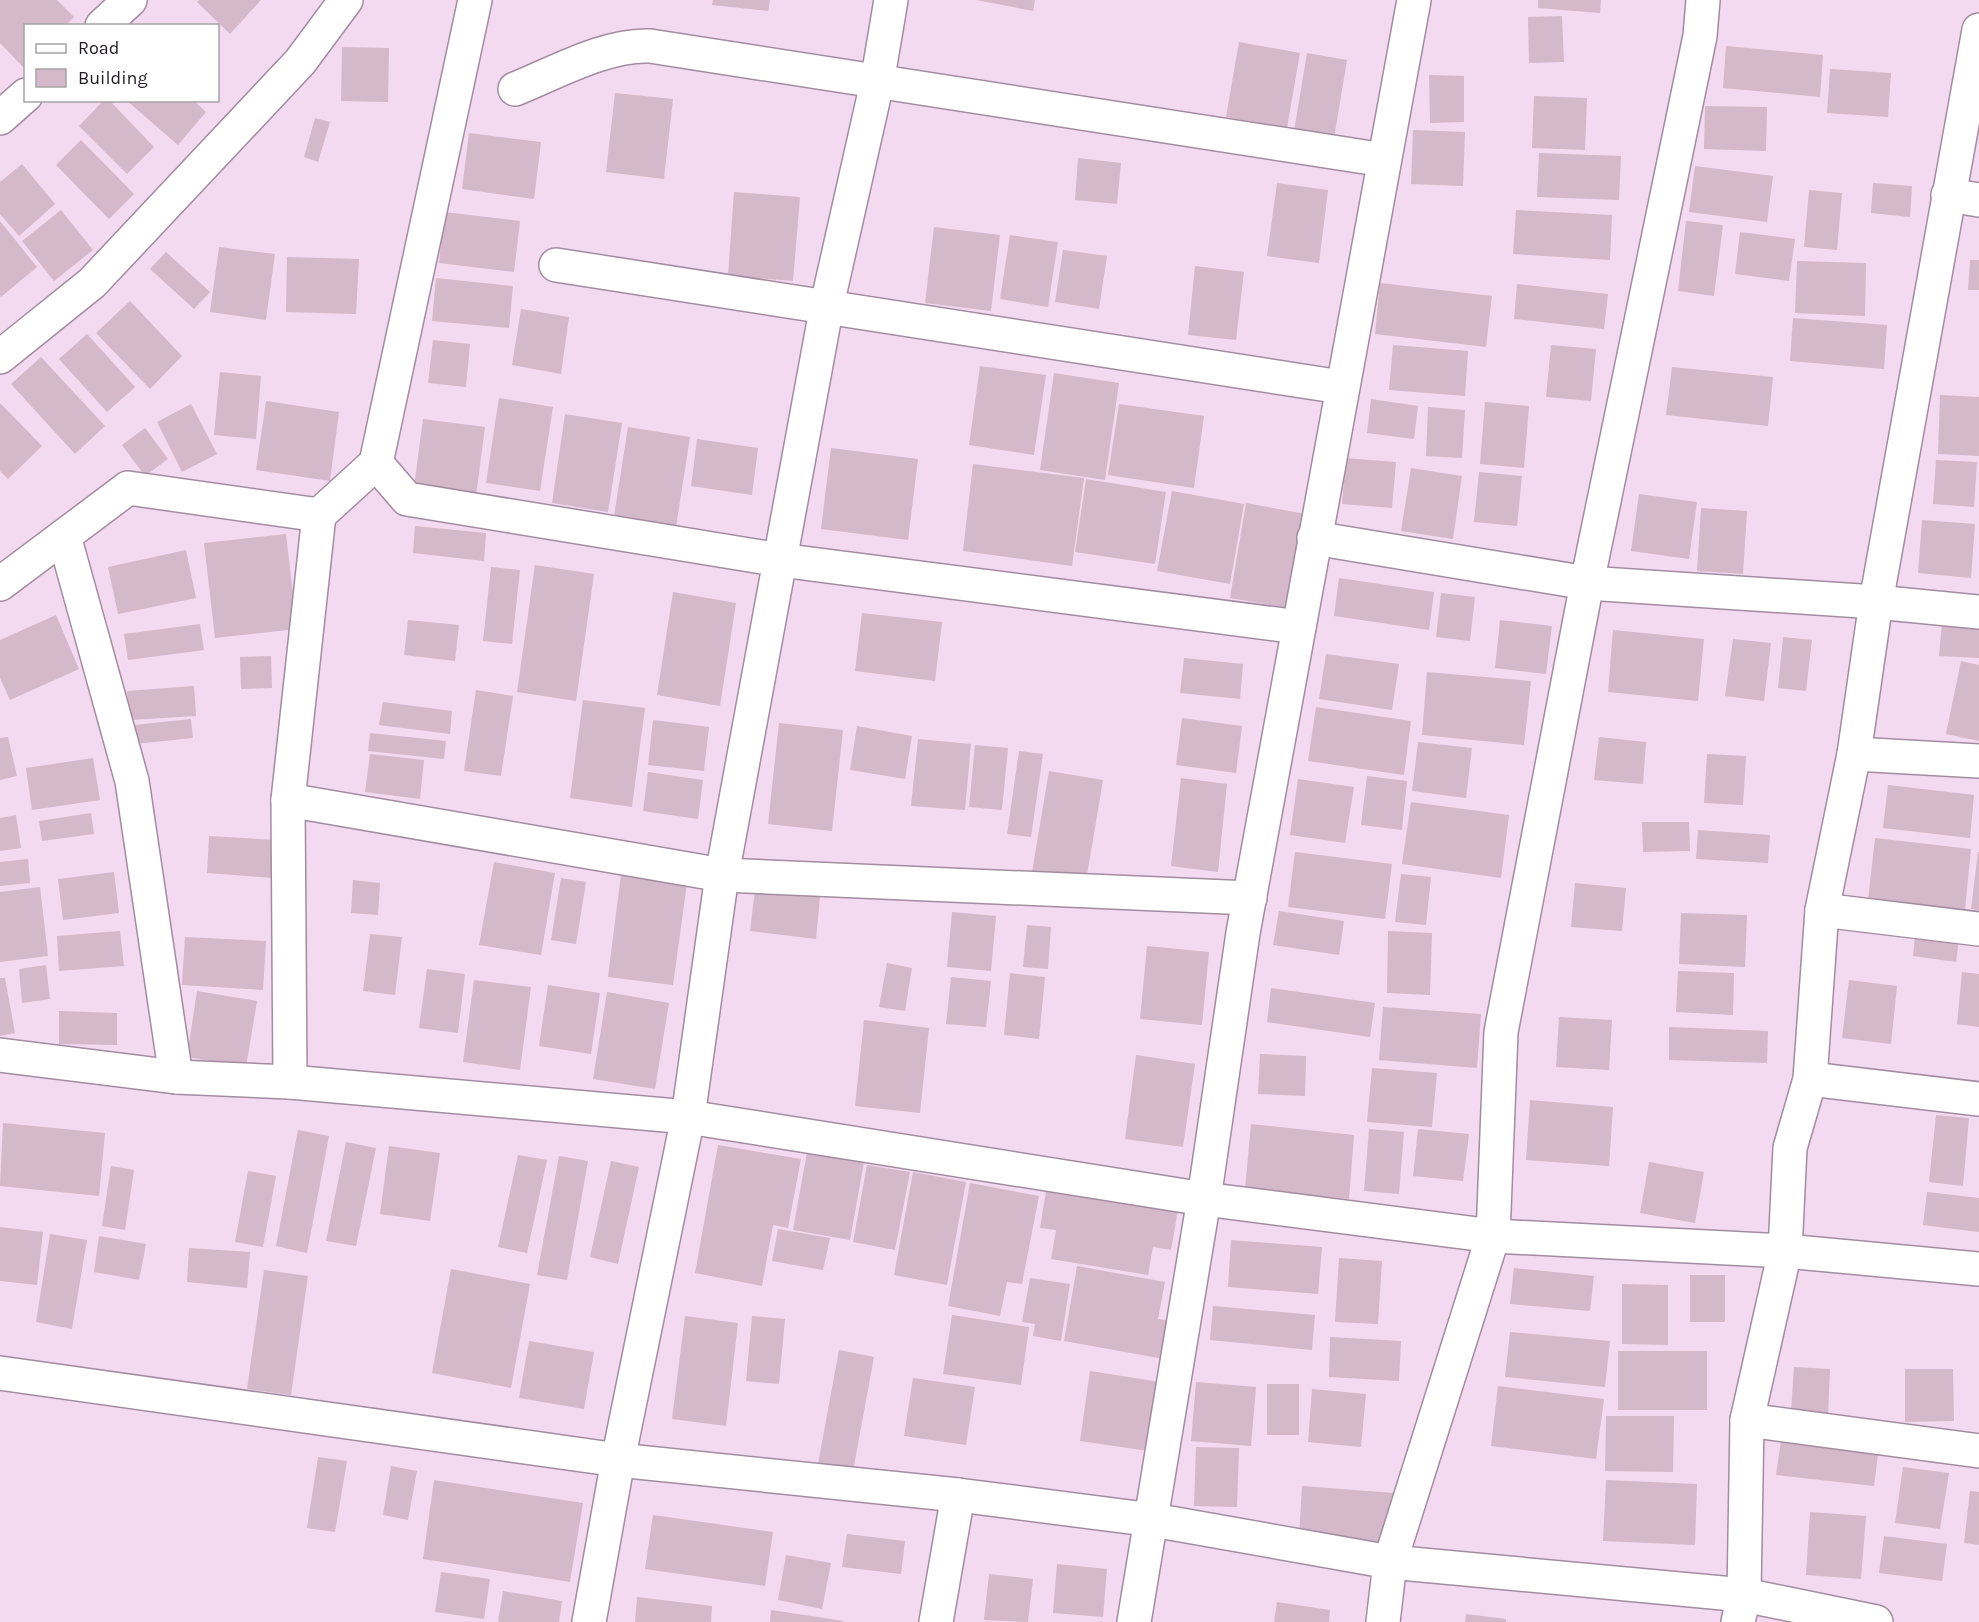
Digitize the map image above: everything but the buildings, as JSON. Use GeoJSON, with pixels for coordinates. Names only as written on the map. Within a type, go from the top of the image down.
{"type":"FeatureCollection","features":[{"type":"Feature","properties":{"kind":"street"},"geometry":{"type":"LineString","coordinates":[[104,24],[130,0]]}},
{"type":"Feature","properties":{"kind":"street"},"geometry":{"type":"LineString","coordinates":[[0,357],[92,283],[300,62],[346,0]]}},
{"type":"Feature","properties":{"kind":"street"},"geometry":{"type":"LineString","coordinates":[[290,1082],[288,800],[319,515],[376,463],[474,0]]}},
{"type":"Feature","properties":{"kind":"street"},"geometry":{"type":"LineString","coordinates":[[589,1622],[618,1460],[688,1118],[722,874],[826,305],[877,83],[891,0]]}},
{"type":"Feature","properties":{"kind":"street"},"geometry":{"type":"LineString","coordinates":[[1134,1622],[1153,1520],[1250,898],[1341,387],[1414,0]]}},
{"type":"Feature","properties":{"kind":"street"},"geometry":{"type":"LineString","coordinates":[[1383,1622],[1390,1562],[1493,1236],[1501,1032],[1587,583],[1700,36],[1703,0]]}},
{"type":"Feature","properties":{"kind":"street"},"geometry":{"type":"LineString","coordinates":[[1741,1608],[1747,1420],[1785,1251],[1790,1148],[1810,1079],[1822,910],[1854,754],[1876,602],[1963,198],[1979,30]]}},
{"type":"Feature","properties":{"kind":"street"},"geometry":{"type":"LineString","coordinates":[[515,89],[631,45],[1384,160]]}},
{"type":"Feature","properties":{"kind":"street"},"geometry":{"type":"LineString","coordinates":[[0,118],[24,97]]}},
{"type":"Feature","properties":{"kind":"street"},"geometry":{"type":"LineString","coordinates":[[556,265],[826,305],[1341,387]]}},
{"type":"Feature","properties":{"kind":"street"},"geometry":{"type":"LineString","coordinates":[[376,463],[407,499],[780,560],[1299,627]]}},
{"type":"Feature","properties":{"kind":"street"},"geometry":{"type":"LineString","coordinates":[[0,584],[128,488],[319,515]]}},
{"type":"Feature","properties":{"kind":"street"},"geometry":{"type":"LineString","coordinates":[[64,536],[132,781],[176,1077]]}},
{"type":"Feature","properties":{"kind":"street"},"geometry":{"type":"LineString","coordinates":[[1314,538],[1587,583],[1876,602],[1979,612]]}},
{"type":"Feature","properties":{"kind":"street"},"geometry":{"type":"LineString","coordinates":[[1854,754],[1979,761]]}},
{"type":"Feature","properties":{"kind":"street"},"geometry":{"type":"LineString","coordinates":[[288,800],[722,874],[1250,898]]}},
{"type":"Feature","properties":{"kind":"street"},"geometry":{"type":"LineString","coordinates":[[1822,910],[1979,929]]}},
{"type":"Feature","properties":{"kind":"street"},"geometry":{"type":"LineString","coordinates":[[0,1055],[176,1077],[290,1082],[688,1118],[1204,1200],[1493,1236],[1785,1251],[1979,1269]]}},
{"type":"Feature","properties":{"kind":"street"},"geometry":{"type":"LineString","coordinates":[[1810,1079],[1979,1099]]}},
{"type":"Feature","properties":{"kind":"street"},"geometry":{"type":"LineString","coordinates":[[0,1373],[618,1460],[958,1494],[1153,1520],[1390,1562],[1741,1608],[1876,1622]]}},
{"type":"Feature","properties":{"kind":"street"},"geometry":{"type":"LineString","coordinates":[[1747,1420],[1979,1451]]}},
{"type":"Feature","properties":{"kind":"street"},"geometry":{"type":"LineString","coordinates":[[936,1622],[958,1494]]}}]}
